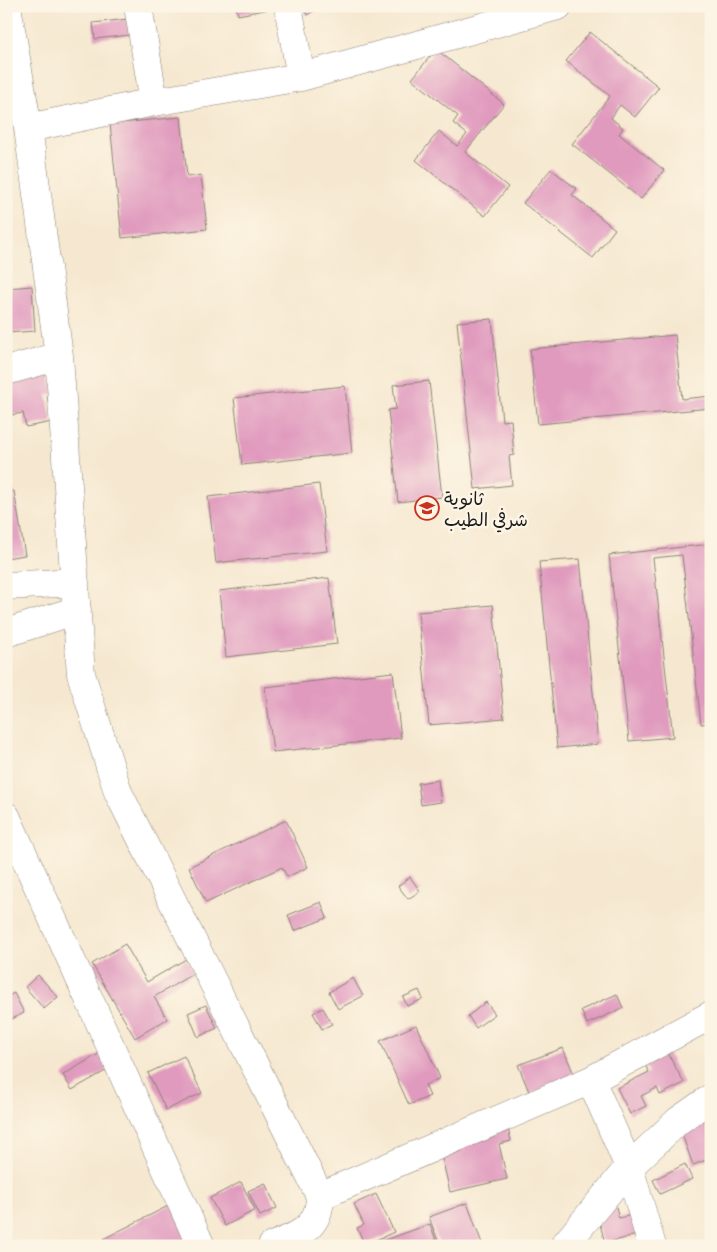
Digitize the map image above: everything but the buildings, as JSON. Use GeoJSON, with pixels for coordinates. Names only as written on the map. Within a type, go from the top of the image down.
{"type":"FeatureCollection","features":[{"type":"Feature","properties":{"kind":"street"},"geometry":{"type":"LineString","coordinates":[[7,6],[13,82],[28,128],[58,356],[81,674],[118,792],[320,1196],[320,1209],[309,1227],[297,1236],[272,1246]]}},
{"type":"Feature","properties":{"kind":"street"},"geometry":{"type":"LineString","coordinates":[[138,6],[154,102]]}},
{"type":"Feature","properties":{"kind":"street"},"geometry":{"type":"LineString","coordinates":[[288,6],[301,77]]}},
{"type":"Feature","properties":{"kind":"street"},"geometry":{"type":"LineString","coordinates":[[28,128],[154,102],[301,77],[558,6]]}},
{"type":"Feature","properties":{"kind":"street"},"geometry":{"type":"LineString","coordinates":[[6,371],[58,356]]}},
{"type":"Feature","properties":{"kind":"street"},"geometry":{"type":"LineString","coordinates":[[6,586],[75,582]]}},
{"type":"Feature","properties":{"kind":"street"},"geometry":{"type":"LineString","coordinates":[[6,633],[77,610]]}},
{"type":"Feature","properties":{"kind":"street"},"geometry":{"type":"LineString","coordinates":[[6,816],[201,1246]]}},
{"type":"Feature","properties":{"kind":"street"},"geometry":{"type":"LineString","coordinates":[[320,1196],[591,1080],[711,1015]]}},
{"type":"Feature","properties":{"kind":"street"},"geometry":{"type":"LineString","coordinates":[[591,1080],[629,1167],[652,1246]]}},
{"type":"Feature","properties":{"kind":"street"},"geometry":{"type":"LineString","coordinates":[[564,1246],[629,1167],[678,1120],[711,1098]]}},
{"type":"Feature","properties":{"kind":"place","name":"ثانوية شرفي الطيب"},"geometry":{"type":"Point","coordinates":[427,508]}}]}
